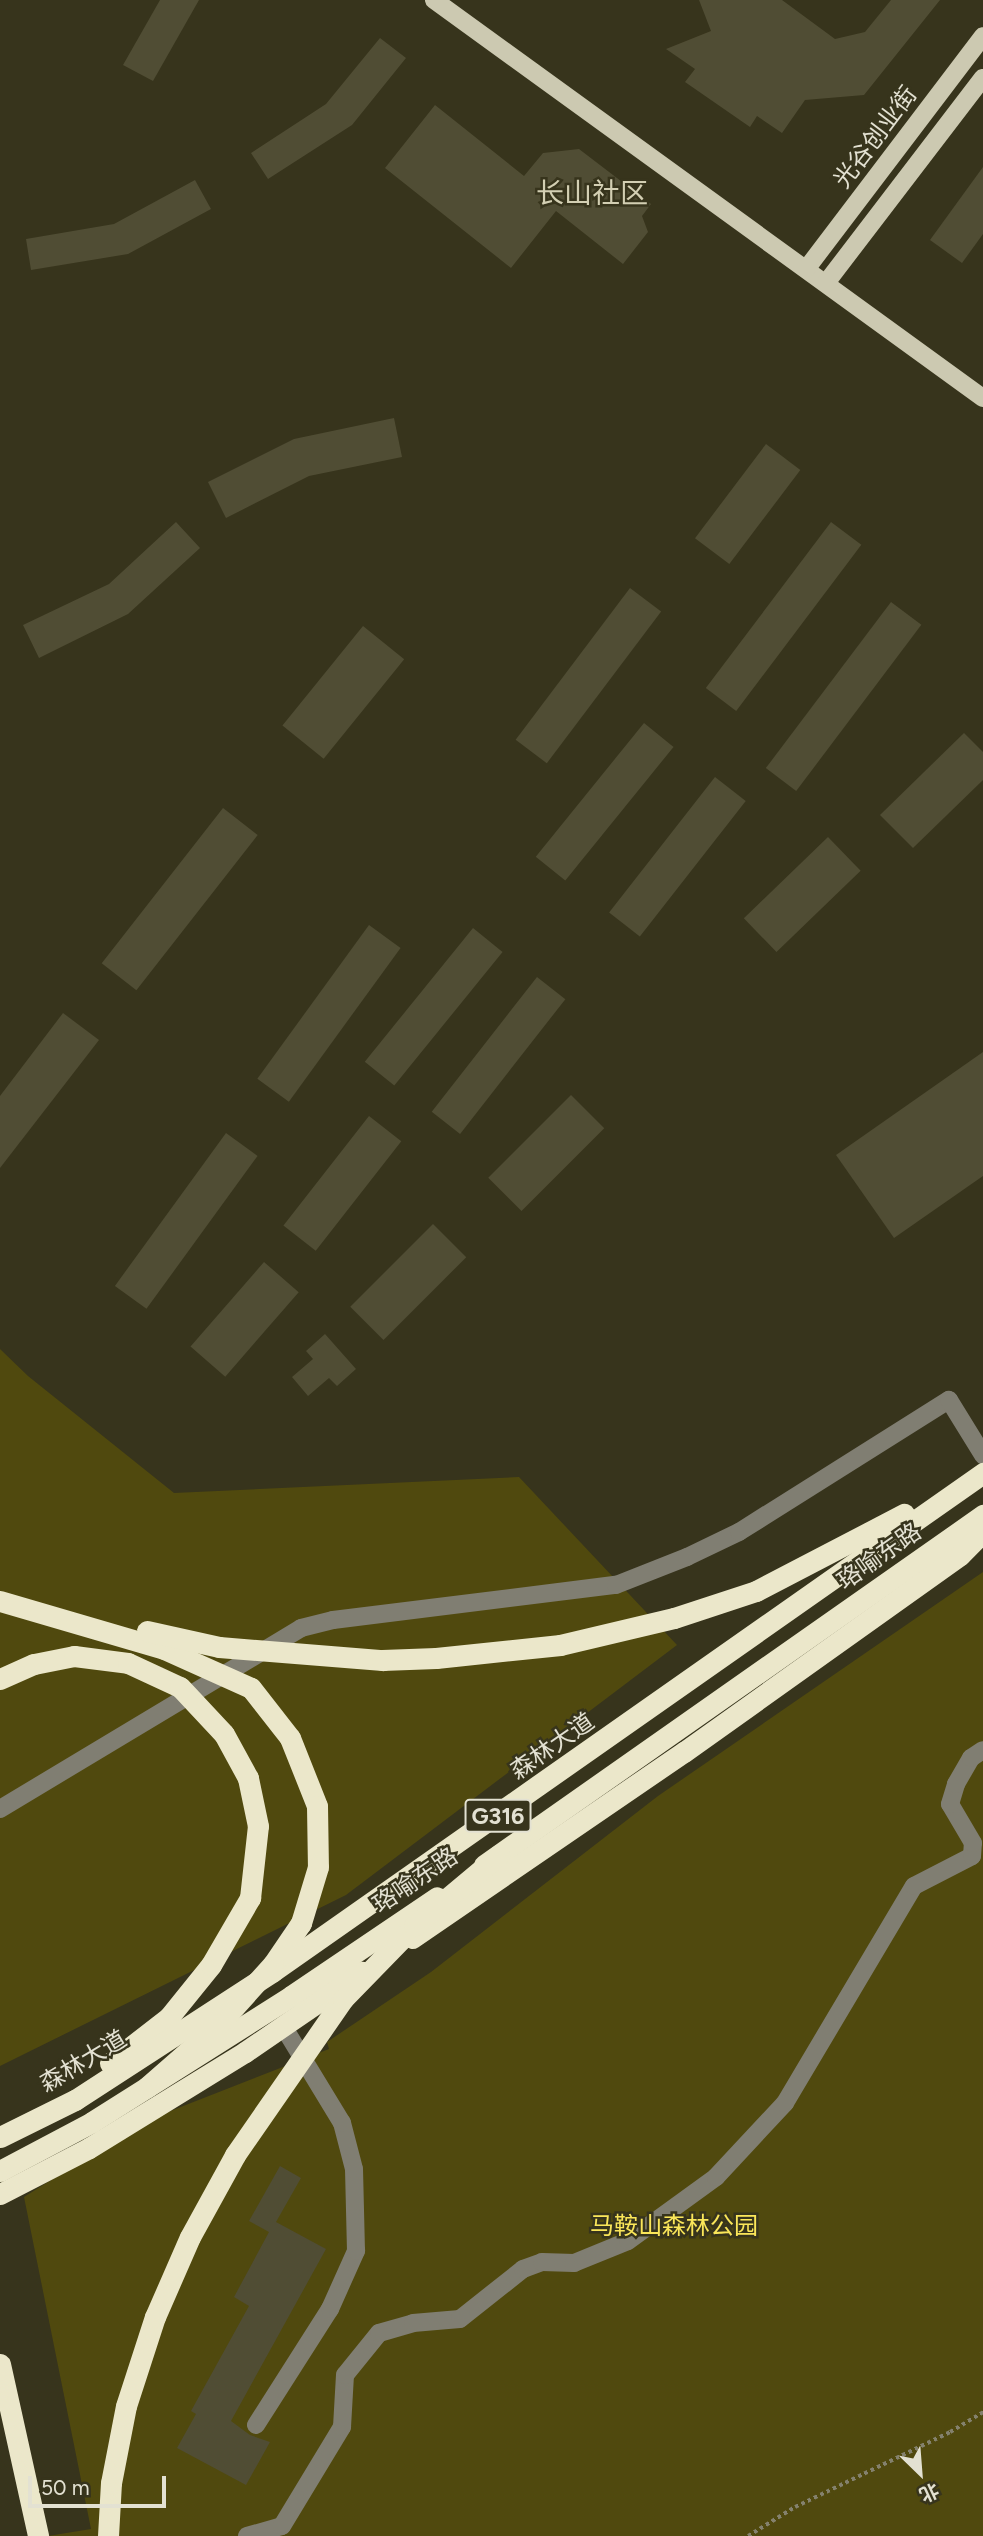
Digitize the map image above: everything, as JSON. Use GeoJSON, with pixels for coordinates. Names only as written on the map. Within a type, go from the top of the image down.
{"type":"FeatureCollection","features":[{"type":"Feature","properties":{"kind":"highway"},"geometry":{"type":"LineString","coordinates":[[0,1600],[219,1647],[382,1660],[436,1658],[560,1645],[674,1618],[756,1591],[983,1473]]}},
{"type":"Feature","properties":{"kind":"highway","name":"森林大道"},"geometry":{"type":"LineString","coordinates":[[0,2137],[75,2100],[272,1972],[477,1831],[983,1473]]}},
{"type":"Feature","properties":{"kind":"highway","name":"珞喻东路"},"geometry":{"type":"LineString","coordinates":[[0,2171],[92,2122],[291,1996],[499,1855],[983,1516]]}},
{"type":"Feature","properties":{"kind":"highway","name":"G316"},"geometry":{"type":"LineString","coordinates":[[0,2194],[89,2148],[283,2026],[684,1752],[960,1555],[983,1532]]}},
{"type":"Feature","properties":{"kind":"highway"},"geometry":{"type":"LineString","coordinates":[[0,1600],[164,1649],[251,1688],[290,1738],[317,1806],[318,1867],[301,1923],[273,1964],[219,2024],[147,2087]]}},
{"type":"Feature","properties":{"kind":"highway"},"geometry":{"type":"LineString","coordinates":[[0,1679],[34,1664],[74,1656],[128,1662],[180,1687],[224,1734],[248,1778],[258,1826],[250,1898],[211,1965],[169,2017],[34,2120]]}},
{"type":"Feature","properties":{"kind":"highway"},"geometry":{"type":"LineString","coordinates":[[108,2536],[111,2483],[126,2406],[155,2317],[190,2237],[235,2155],[343,1999],[414,1926],[499,1855]]}},
{"type":"Feature","properties":{"kind":"highway"},"geometry":{"type":"LineString","coordinates":[[0,2364],[38,2536]]}},
{"type":"Feature","properties":{"kind":"main road"},"geometry":{"type":"LineString","coordinates":[[434,0],[983,398]]}},
{"type":"Feature","properties":{"kind":"main road","name":"光谷创业街"},"geometry":{"type":"LineString","coordinates":[[807,268],[983,36]]}},
{"type":"Feature","properties":{"kind":"main road","name":"光谷创业街"},"geometry":{"type":"LineString","coordinates":[[826,283],[983,78]]}},
{"type":"Feature","properties":{"kind":"street"},"geometry":{"type":"LineString","coordinates":[[0,1809],[300,1628],[333,1620],[616,1585],[687,1557],[739,1532],[949,1400],[983,1455]]}},
{"type":"Feature","properties":{"kind":"street"},"geometry":{"type":"LineString","coordinates":[[247,2536],[282,2526],[342,2427],[345,2375],[379,2333],[413,2323],[460,2319],[523,2269],[542,2262],[575,2263],[628,2241],[716,2177],[785,2103],[914,1886],[972,1856],[973,1843],[950,1804],[956,1784],[971,1758],[983,1750]]}},
{"type":"Feature","properties":{"kind":"street"},"geometry":{"type":"LineString","coordinates":[[256,2426],[330,2309],[356,2251],[354,2169],[342,2123],[283,2026]]}},
{"type":"Feature","properties":{"kind":"path"},"geometry":{"type":"LineString","coordinates":[[748,2536],[794,2507],[950,2432],[983,2412]]}},
{"type":"Feature","properties":{"kind":"green space"},"geometry":{"type":"Polygon","coordinates":[[[0,1349],[28,1376],[174,1493],[519,1477],[677,1645],[346,1895],[0,2066],[0,1349]]]}},
{"type":"Feature","properties":{"kind":"green space","name":"马鞍山森林公园"},"geometry":{"type":"Polygon","coordinates":[[[983,1572],[983,2536],[48,2536],[91,2529],[24,2197],[145,2121],[329,2049],[327,2042],[431,1972],[658,1796],[983,1572]]]}},
{"type":"Feature","properties":{"kind":"building"},"geometry":{"type":"Polygon","coordinates":[[[160,0],[199,0],[153,81],[123,65],[160,0]]]}},
{"type":"Feature","properties":{"kind":"building"},"geometry":{"type":"Polygon","coordinates":[[[699,0],[782,0],[835,39],[865,32],[891,0],[940,0],[864,95],[805,100],[782,133],[757,116],[750,127],[685,82],[695,69],[666,49],[711,31],[699,0]]]}},
{"type":"Feature","properties":{"kind":"building"},"geometry":{"type":"Polygon","coordinates":[[[380,38],[406,58],[352,125],[268,179],[251,153],[326,104],[380,38]]]}},
{"type":"Feature","properties":{"kind":"building"},"geometry":{"type":"Polygon","coordinates":[[[435,105],[524,176],[543,153],[579,149],[651,204],[642,216],[648,232],[623,264],[556,211],[511,268],[385,168],[435,105]]]}},
{"type":"Feature","properties":{"kind":"building"},"geometry":{"type":"Polygon","coordinates":[[[983,167],[983,234],[962,263],[930,240],[983,167]]]}},
{"type":"Feature","properties":{"kind":"building"},"geometry":{"type":"Polygon","coordinates":[[[195,180],[211,209],[128,254],[31,270],[26,239],[114,224],[195,180]]]}},
{"type":"Feature","properties":{"kind":"building"},"geometry":{"type":"Polygon","coordinates":[[[394,418],[402,457],[309,476],[226,518],[208,482],[294,439],[394,418]]]}},
{"type":"Feature","properties":{"kind":"building"},"geometry":{"type":"Polygon","coordinates":[[[766,444],[800,470],[729,564],[695,538],[766,444]]]}},
{"type":"Feature","properties":{"kind":"building"},"geometry":{"type":"Polygon","coordinates":[[[176,522],[200,548],[128,614],[39,658],[23,625],[109,584],[176,522]]]}},
{"type":"Feature","properties":{"kind":"building"},"geometry":{"type":"Polygon","coordinates":[[[831,522],[861,545],[736,711],[706,688],[831,522]]]}},
{"type":"Feature","properties":{"kind":"building"},"geometry":{"type":"Polygon","coordinates":[[[630,588],[661,611],[547,763],[516,740],[630,588]]]}},
{"type":"Feature","properties":{"kind":"building"},"geometry":{"type":"Polygon","coordinates":[[[891,602],[921,625],[796,791],[766,768],[891,602]]]}},
{"type":"Feature","properties":{"kind":"building"},"geometry":{"type":"Polygon","coordinates":[[[363,626],[404,659],[324,759],[282,725],[363,626]]]}},
{"type":"Feature","properties":{"kind":"building"},"geometry":{"type":"Polygon","coordinates":[[[644,723],[674,747],[565,881],[536,857],[644,723]]]}},
{"type":"Feature","properties":{"kind":"building"},"geometry":{"type":"Polygon","coordinates":[[[964,733],[983,752],[983,780],[913,848],[880,815],[964,733]]]}},
{"type":"Feature","properties":{"kind":"building"},"geometry":{"type":"Polygon","coordinates":[[[715,777],[746,801],[640,937],[609,913],[715,777]]]}},
{"type":"Feature","properties":{"kind":"building"},"geometry":{"type":"Polygon","coordinates":[[[223,808],[258,835],[136,990],[102,963],[223,808]]]}},
{"type":"Feature","properties":{"kind":"building"},"geometry":{"type":"Polygon","coordinates":[[[828,837],[861,871],[776,952],[744,918],[828,837]]]}},
{"type":"Feature","properties":{"kind":"building"},"geometry":{"type":"Polygon","coordinates":[[[369,925],[401,948],[289,1102],[257,1079],[369,925]]]}},
{"type":"Feature","properties":{"kind":"building"},"geometry":{"type":"Polygon","coordinates":[[[473,928],[503,952],[394,1086],[365,1062],[473,928]]]}},
{"type":"Feature","properties":{"kind":"building"},"geometry":{"type":"Polygon","coordinates":[[[537,977],[565,999],[460,1134],[432,1112],[537,977]]]}},
{"type":"Feature","properties":{"kind":"building"},"geometry":{"type":"Polygon","coordinates":[[[63,1013],[99,1040],[0,1168],[0,1096],[63,1013]]]}},
{"type":"Feature","properties":{"kind":"building"},"geometry":{"type":"Polygon","coordinates":[[[983,1052],[983,1176],[894,1238],[836,1155],[983,1052]]]}},
{"type":"Feature","properties":{"kind":"building"},"geometry":{"type":"Polygon","coordinates":[[[571,1095],[604,1128],[522,1211],[488,1178],[571,1095]]]}},
{"type":"Feature","properties":{"kind":"building"},"geometry":{"type":"Polygon","coordinates":[[[369,1116],[401,1141],[316,1251],[283,1226],[369,1116]]]}},
{"type":"Feature","properties":{"kind":"building"},"geometry":{"type":"Polygon","coordinates":[[[226,1133],[258,1156],[146,1309],[115,1286],[226,1133]]]}},
{"type":"Feature","properties":{"kind":"building"},"geometry":{"type":"Polygon","coordinates":[[[433,1224],[466,1257],[384,1340],[350,1307],[433,1224]]]}},
{"type":"Feature","properties":{"kind":"building"},"geometry":{"type":"Polygon","coordinates":[[[264,1262],[299,1292],[225,1377],[191,1347],[264,1262]]]}},
{"type":"Feature","properties":{"kind":"building"},"geometry":{"type":"Polygon","coordinates":[[[325,1334],[356,1369],[337,1386],[329,1378],[308,1396],[292,1377],[313,1359],[306,1351],[325,1334]]]}},
{"type":"Feature","properties":{"kind":"building"},"geometry":{"type":"Polygon","coordinates":[[[280,2166],[301,2178],[276,2222],[326,2249],[231,2421],[250,2435],[270,2442],[246,2485],[177,2448],[196,2414],[191,2411],[249,2306],[234,2297],[269,2232],[249,2221],[280,2166]]]}},
{"type":"Feature","properties":{"kind":"district","name":"长山社区"},"geometry":{"type":"Point","coordinates":[592,193]}}]}
